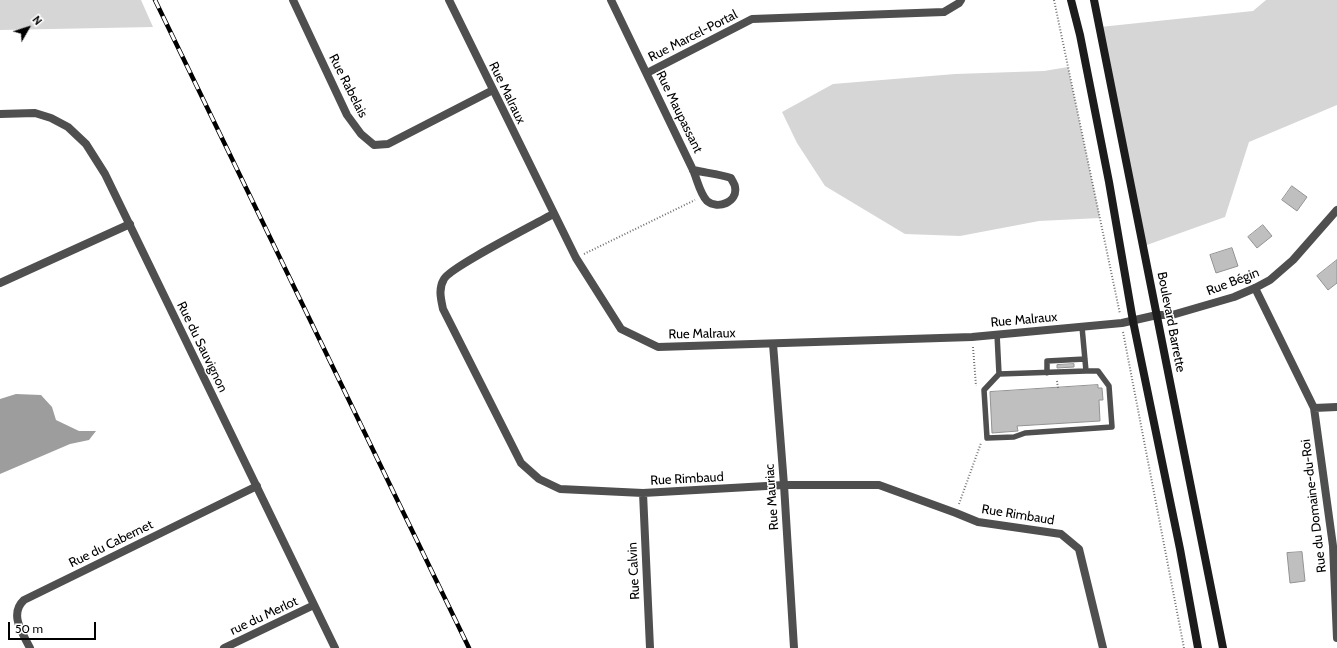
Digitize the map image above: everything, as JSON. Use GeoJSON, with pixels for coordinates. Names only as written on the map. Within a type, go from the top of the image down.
{"type":"FeatureCollection","features":[{"type":"Feature","properties":{"kind":"main road"},"geometry":{"type":"LineString","coordinates":[[1071,0],[1080,35],[1133,321],[1179,542],[1198,648]]}},
{"type":"Feature","properties":{"kind":"main road","name":"Boulevard Barrette"},"geometry":{"type":"LineString","coordinates":[[1094,0],[1223,648]]}},
{"type":"Feature","properties":{"kind":"street","name":"Rue Rabelais"},"geometry":{"type":"LineString","coordinates":[[292,0],[347,115],[361,134],[374,145],[388,144],[493,90]]}},
{"type":"Feature","properties":{"kind":"street","name":"Rue Maupassant"},"geometry":{"type":"LineString","coordinates":[[611,0],[647,73],[704,196],[707,201],[713,204],[722,205],[730,202],[734,194],[735,187],[731,178],[723,175],[712,175],[693,170]]}},
{"type":"Feature","properties":{"kind":"street","name":"Rue Marcel-Portal"},"geometry":{"type":"LineString","coordinates":[[647,73],[752,19],[944,12],[959,3],[961,0]]}},
{"type":"Feature","properties":{"kind":"street","name":"Rue Malraux"},"geometry":{"type":"LineString","coordinates":[[451,1],[576,258],[621,329],[658,347],[972,337],[1133,321],[1157,315]]}},
{"type":"Feature","properties":{"kind":"street","name":"Rue du Sauvignon"},"geometry":{"type":"LineString","coordinates":[[0,114],[34,113],[51,118],[68,127],[86,144],[105,174],[335,648]]}},
{"type":"Feature","properties":{"kind":"street","name":"Rue Bégin"},"geometry":{"type":"LineString","coordinates":[[1157,315],[1172,315],[1234,297],[1270,280],[1293,260],[1337,210]]}},
{"type":"Feature","properties":{"kind":"street","name":"Rue Rimbaud"},"geometry":{"type":"LineString","coordinates":[[554,214],[461,265],[444,278],[440,292],[443,309],[521,463],[539,479],[560,489],[643,493],[784,485],[879,485],[978,522],[1061,534],[1078,549],[1103,648]]}},
{"type":"Feature","properties":{"kind":"street"},"geometry":{"type":"LineString","coordinates":[[0,283],[130,224]]}},
{"type":"Feature","properties":{"kind":"street","name":"Rue du Domaine-du-Roi"},"geometry":{"type":"LineString","coordinates":[[1255,288],[1314,408],[1333,546],[1337,638]]}},
{"type":"Feature","properties":{"kind":"street","name":"Rue Mauriac"},"geometry":{"type":"LineString","coordinates":[[773,344],[784,485],[794,648]]}},
{"type":"Feature","properties":{"kind":"street"},"geometry":{"type":"LineString","coordinates":[[1314,408],[1337,407]]}},
{"type":"Feature","properties":{"kind":"street","name":"Rue du Cabernet"},"geometry":{"type":"LineString","coordinates":[[30,648],[17,619],[18,608],[24,600],[257,486]]}},
{"type":"Feature","properties":{"kind":"street","name":"Rue Calvin"},"geometry":{"type":"LineString","coordinates":[[643,493],[650,648]]}},
{"type":"Feature","properties":{"kind":"street","name":"rue du Merlot"},"geometry":{"type":"LineString","coordinates":[[224,648],[314,605]]}},
{"type":"Feature","properties":{"kind":"lane"},"geometry":{"type":"LineString","coordinates":[[1082,327],[1086,371]]}},
{"type":"Feature","properties":{"kind":"lane"},"geometry":{"type":"LineString","coordinates":[[997,334],[999,374]]}},
{"type":"Feature","properties":{"kind":"lane"},"geometry":{"type":"LineString","coordinates":[[1048,373],[1047,361],[1085,359]]}},
{"type":"Feature","properties":{"kind":"lane"},"geometry":{"type":"LineString","coordinates":[[1086,371],[1098,371],[1109,386],[1112,427],[1024,434],[1014,437],[987,438],[984,390],[999,374],[1086,371]]}},
{"type":"Feature","properties":{"kind":"path"},"geometry":{"type":"LineString","coordinates":[[576,258],[704,196]]}},
{"type":"Feature","properties":{"kind":"path"},"geometry":{"type":"LineString","coordinates":[[972,337],[977,389]]}},
{"type":"Feature","properties":{"kind":"path"},"geometry":{"type":"LineString","coordinates":[[956,513],[981,442]]}},
{"type":"Feature","properties":{"kind":"shaded area"},"geometry":{"type":"Polygon","coordinates":[[[0,0],[141,0],[153,27],[0,30],[0,0]]]}},
{"type":"Feature","properties":{"kind":"shaded area"},"geometry":{"type":"Polygon","coordinates":[[[1266,0],[1337,0],[1337,105],[1249,142],[1225,217],[1144,246],[1100,27],[1253,11],[1266,0]]]}},
{"type":"Feature","properties":{"kind":"shaded area"},"geometry":{"type":"Polygon","coordinates":[[[1068,67],[1100,218],[1039,221],[960,236],[905,234],[825,186],[797,143],[782,112],[833,84],[955,74],[1044,71],[1068,67]]]}},
{"type":"Feature","properties":{"kind":"shaded area"},"geometry":{"type":"Polygon","coordinates":[[[16,394],[41,395],[52,407],[56,420],[79,431],[96,431],[89,440],[70,444],[0,474],[0,399],[16,394]]]}},
{"type":"Feature","properties":{"kind":"building"},"geometry":{"type":"Polygon","coordinates":[[[1292,186],[1307,197],[1297,211],[1282,200],[1292,186]]]}},
{"type":"Feature","properties":{"kind":"building"},"geometry":{"type":"Polygon","coordinates":[[[1263,225],[1272,236],[1257,248],[1248,237],[1263,225]]]}},
{"type":"Feature","properties":{"kind":"building"},"geometry":{"type":"Polygon","coordinates":[[[1232,248],[1238,266],[1216,273],[1210,255],[1232,248]]]}},
{"type":"Feature","properties":{"kind":"building"},"geometry":{"type":"Polygon","coordinates":[[[1337,260],[1337,283],[1328,290],[1317,276],[1337,260]]]}},
{"type":"Feature","properties":{"kind":"building"},"geometry":{"type":"Polygon","coordinates":[[[1074,364],[1074,367],[1057,368],[1057,365],[1074,364]]]}},
{"type":"Feature","properties":{"kind":"building"},"geometry":{"type":"Polygon","coordinates":[[[1098,385],[1098,388],[1102,388],[1103,400],[1099,400],[1100,421],[1017,426],[1018,431],[992,433],[990,392],[1098,385]]]}},
{"type":"Feature","properties":{"kind":"building"},"geometry":{"type":"Polygon","coordinates":[[[1302,552],[1305,581],[1290,583],[1287,553],[1302,552]]]}},
{"type":"Feature","properties":{"kind":"railway"},"geometry":{"type":"LineString","coordinates":[[155,0],[469,648]]}}]}
